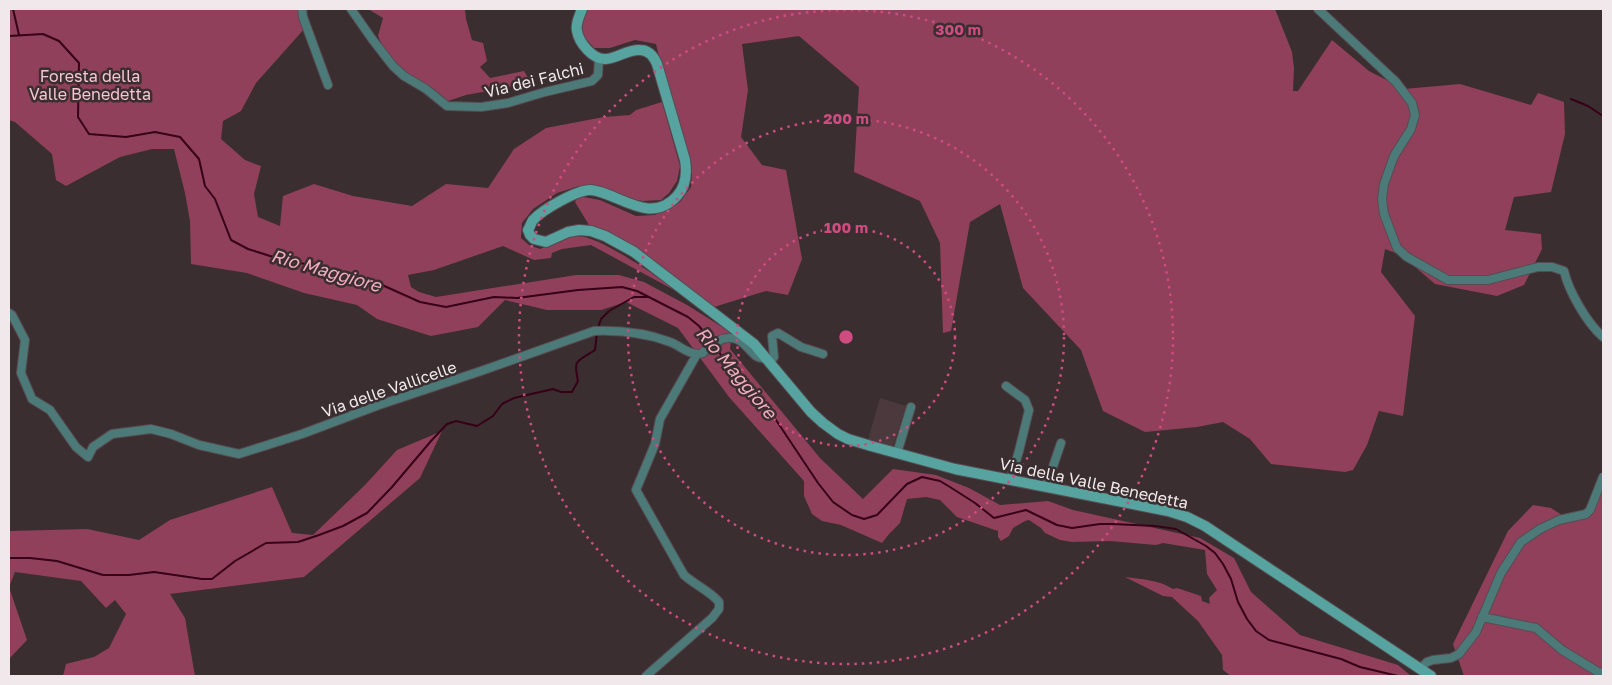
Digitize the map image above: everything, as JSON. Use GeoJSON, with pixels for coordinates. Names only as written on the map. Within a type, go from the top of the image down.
{"type":"FeatureCollection","features":[{"type":"Feature","properties":{"kind":"main road"},"geometry":{"type":"LineString","coordinates":[[582,9],[576,32],[591,54],[599,58]]}},
{"type":"Feature","properties":{"kind":"main road","name":"Via della Valle Benedetta"},"geometry":{"type":"LineString","coordinates":[[599,58],[606,59],[638,50],[649,53],[654,57],[658,64],[684,160],[686,176],[684,184],[676,196],[669,202],[654,208],[636,207],[592,190],[577,193],[539,214],[533,220],[528,230],[530,235],[540,242],[546,242],[568,232],[579,230],[591,231],[605,236],[634,252],[746,337],[812,412],[838,434],[955,470],[1168,511],[1187,517],[1205,526],[1431,676]]}},
{"type":"Feature","properties":{"kind":"street"},"geometry":{"type":"LineString","coordinates":[[302,9],[302,17],[328,85]]}},
{"type":"Feature","properties":{"kind":"street","name":"Via dei Falchi"},"geometry":{"type":"LineString","coordinates":[[351,9],[393,66],[447,106],[481,107],[508,103],[592,81],[598,75],[599,58]]}},
{"type":"Feature","properties":{"kind":"street"},"geometry":{"type":"LineString","coordinates":[[1318,9],[1396,82],[1412,103],[1415,115],[1411,129],[1394,156],[1384,184],[1382,200],[1384,214],[1397,248],[1407,257],[1448,280],[1488,280],[1538,266],[1552,267],[1564,271],[1567,286],[1603,338]]}},
{"type":"Feature","properties":{"kind":"street","name":"Via delle Vallicelle"},"geometry":{"type":"LineString","coordinates":[[9,313],[12,315],[25,340],[21,373],[32,399],[50,410],[76,447],[88,457],[93,447],[112,434],[151,429],[171,434],[200,446],[239,454],[302,434],[379,405],[594,331],[609,330],[642,334],[672,342],[687,351],[701,353]]}},
{"type":"Feature","properties":{"kind":"street"},"geometry":{"type":"LineString","coordinates":[[646,676],[712,618],[718,609],[719,602],[714,596],[694,584],[684,575],[636,490],[654,444],[660,419],[701,353],[722,339],[734,338],[745,345],[756,357],[768,361],[774,356],[772,336],[778,333],[802,347],[824,354]]}},
{"type":"Feature","properties":{"kind":"street"},"geometry":{"type":"LineString","coordinates":[[1006,386],[1025,400],[1029,410],[1010,480]]}},
{"type":"Feature","properties":{"kind":"street"},"geometry":{"type":"LineString","coordinates":[[897,453],[911,407]]}},
{"type":"Feature","properties":{"kind":"street"},"geometry":{"type":"LineString","coordinates":[[1046,487],[1061,443]]}},
{"type":"Feature","properties":{"kind":"street"},"geometry":{"type":"LineString","coordinates":[[1420,669],[1427,662],[1451,658],[1459,654],[1476,632],[1500,574],[1521,542],[1540,529],[1559,520],[1586,514],[1590,510],[1603,476]]}},
{"type":"Feature","properties":{"kind":"street"},"geometry":{"type":"LineString","coordinates":[[1482,616],[1536,628],[1562,650],[1598,672],[1603,673]]}},
{"type":"Feature","properties":{"kind":"shaded area"},"geometry":{"type":"Polygon","coordinates":[[[880,398],[906,406],[893,447],[868,440],[880,398]]]}},
{"type":"Feature","properties":{"kind":"green space","name":"Foresta della Valle Benedetta"},"geometry":{"type":"Polygon","coordinates":[[[9,9],[301,9],[305,28],[256,83],[241,111],[223,121],[221,139],[245,160],[261,166],[254,194],[258,217],[280,226],[283,196],[314,184],[353,196],[412,206],[446,184],[488,188],[514,149],[546,128],[604,117],[630,115],[636,110],[662,102],[680,166],[677,181],[669,193],[661,200],[643,201],[624,198],[594,186],[579,186],[557,193],[533,209],[522,223],[521,238],[529,245],[540,249],[566,238],[586,237],[615,250],[685,296],[591,245],[562,249],[552,253],[551,258],[534,260],[503,246],[434,270],[408,275],[411,287],[419,292],[436,297],[576,275],[619,275],[644,282],[687,305],[732,333],[730,349],[820,458],[863,499],[893,469],[936,475],[969,488],[1000,505],[1048,501],[1073,510],[1200,538],[1234,558],[1251,592],[1300,635],[1398,665],[1411,676],[1231,676],[1223,670],[1222,655],[1198,621],[1172,597],[1163,596],[1125,577],[1150,580],[1173,589],[1177,588],[1201,596],[1202,601],[1210,604],[1209,598],[1217,590],[1207,574],[1205,550],[1163,543],[1156,545],[1110,541],[1072,542],[1060,540],[1045,533],[1029,520],[1013,528],[1009,536],[1001,541],[998,537],[998,531],[957,517],[940,500],[926,497],[907,499],[900,523],[882,543],[841,525],[822,521],[812,514],[804,496],[804,481],[729,397],[678,328],[626,302],[601,310],[547,310],[505,300],[478,327],[431,336],[377,319],[357,305],[304,293],[247,273],[191,264],[190,221],[174,149],[152,149],[120,157],[66,186],[56,180],[52,154],[15,122],[9,120],[9,9]]]}},
{"type":"Feature","properties":{"kind":"green space"},"geometry":{"type":"Polygon","coordinates":[[[368,9],[465,9],[472,40],[483,43],[487,61],[480,67],[490,78],[524,71],[531,83],[466,95],[439,104],[389,62],[378,36],[383,18],[368,9]]]}},
{"type":"Feature","properties":{"kind":"green space"},"geometry":{"type":"Polygon","coordinates":[[[585,9],[1275,9],[1292,52],[1294,68],[1293,91],[1298,91],[1332,40],[1369,71],[1404,89],[1460,84],[1531,105],[1538,93],[1564,102],[1565,134],[1551,192],[1514,197],[1505,230],[1541,234],[1542,249],[1524,285],[1497,296],[1435,284],[1401,255],[1385,249],[1381,272],[1415,316],[1403,416],[1379,411],[1367,445],[1353,470],[1345,472],[1271,464],[1250,439],[1223,422],[1197,427],[1145,432],[1103,411],[1081,350],[1023,288],[1000,204],[970,222],[951,331],[943,333],[940,243],[920,201],[854,172],[859,87],[799,36],[742,44],[748,90],[741,137],[762,165],[786,170],[802,259],[788,295],[766,291],[714,307],[629,246],[589,225],[575,202],[578,196],[600,200],[636,216],[655,215],[680,202],[691,187],[692,173],[691,161],[667,89],[656,44],[635,40],[610,48],[594,48],[584,37],[579,27],[585,9]]]}},
{"type":"Feature","properties":{"kind":"green space"},"geometry":{"type":"Polygon","coordinates":[[[442,431],[420,478],[304,577],[170,594],[185,618],[195,676],[63,676],[66,664],[94,657],[109,648],[126,614],[115,600],[106,608],[81,581],[15,572],[9,587],[9,531],[87,529],[139,540],[170,520],[272,487],[292,533],[313,535],[365,485],[397,450],[442,431]]]}},
{"type":"Feature","properties":{"kind":"green space"},"geometry":{"type":"Polygon","coordinates":[[[1603,482],[1603,676],[1464,676],[1453,644],[1508,531],[1533,505],[1551,508],[1565,517],[1581,520],[1592,510],[1603,482]]]}},
{"type":"Feature","properties":{"kind":"green space"},"geometry":{"type":"Polygon","coordinates":[[[9,587],[27,640],[9,659],[9,587]]]}},
{"type":"Feature","properties":{"kind":"waterway"},"geometry":{"type":"LineString","coordinates":[[13,9],[19,35]]}},
{"type":"Feature","properties":{"kind":"waterway","name":"Rio Maggiore"},"geometry":{"type":"LineString","coordinates":[[9,36],[43,34],[59,41],[79,63],[78,117],[89,134],[126,137],[155,132],[180,137],[199,159],[205,186],[215,199],[231,240],[248,249],[371,280],[420,302],[446,307],[494,297],[517,298],[578,290],[622,287],[637,291],[688,317],[699,326],[712,342]]}},
{"type":"Feature","properties":{"kind":"waterway"},"geometry":{"type":"LineString","coordinates":[[1571,99],[1588,106],[1603,116]]}},
{"type":"Feature","properties":{"kind":"waterway"},"geometry":{"type":"LineString","coordinates":[[598,328],[601,319],[609,311],[634,297],[647,297]]}},
{"type":"Feature","properties":{"kind":"waterway"},"geometry":{"type":"LineString","coordinates":[[9,558],[57,561],[103,575],[129,575],[154,572],[212,579],[235,561],[266,543],[298,542],[343,526],[367,513],[447,424],[456,421],[477,426],[493,416],[502,404],[514,398],[553,389],[561,392],[572,392],[578,381],[576,364],[580,359],[595,350],[597,333]]}},
{"type":"Feature","properties":{"kind":"waterway","name":"Rio Maggiore"},"geometry":{"type":"LineString","coordinates":[[715,346],[731,370],[768,408],[818,483],[833,502],[852,515],[864,519],[877,515],[907,484],[922,477],[940,481],[975,503],[994,518],[1026,510],[1057,525],[1072,528],[1113,524],[1176,529],[1215,553],[1231,579],[1238,602],[1247,619],[1256,631],[1269,640],[1341,659],[1360,667],[1398,676]]}},
{"type":"Feature","properties":{"kind":"waterway","name":"Rio Maggiore"},"geometry":{"type":"LineString","coordinates":[[1454,676],[1461,676]]}}]}
